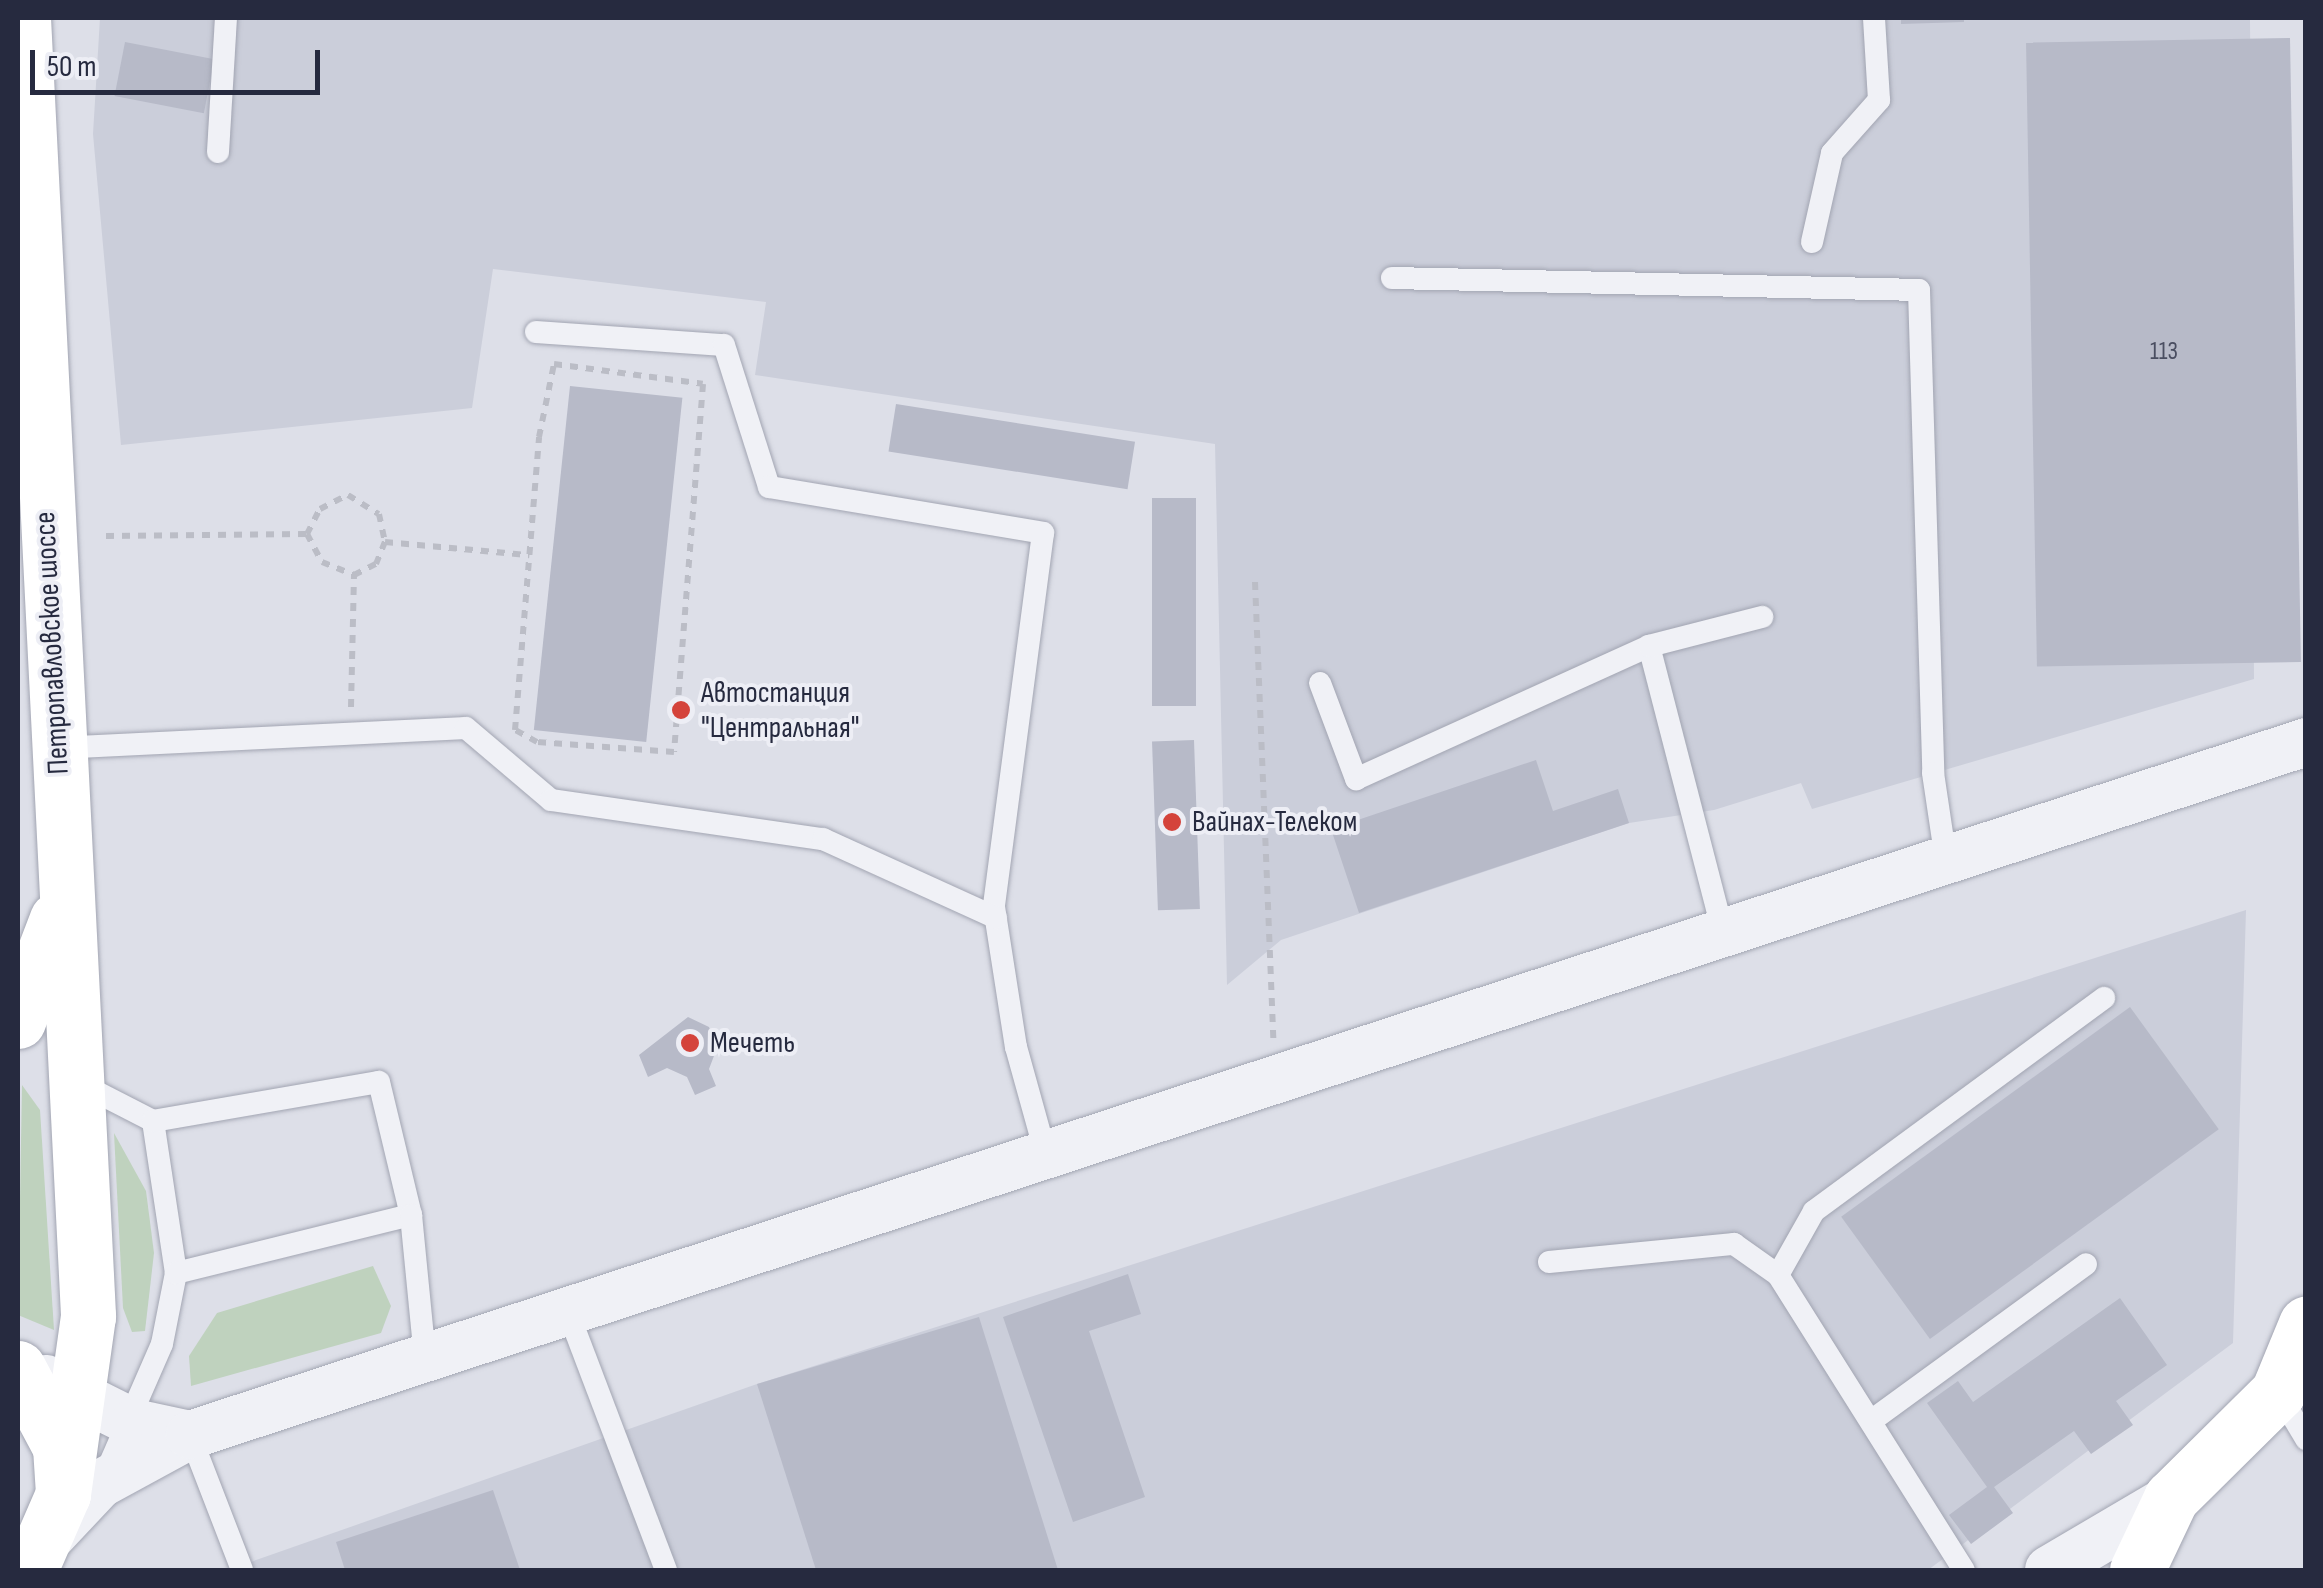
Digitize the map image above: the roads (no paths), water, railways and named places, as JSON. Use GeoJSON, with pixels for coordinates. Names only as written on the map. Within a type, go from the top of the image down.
{"type":"FeatureCollection","features":[{"type":"Feature","properties":{"kind":"main road","name":"Петропавловское шоссе"},"geometry":{"type":"LineString","coordinates":[[18,1021],[63,902],[23,18]]}},
{"type":"Feature","properties":{"kind":"main road"},"geometry":{"type":"LineString","coordinates":[[51,1537],[82,1395],[88,1316],[63,902]]}},
{"type":"Feature","properties":{"kind":"main road"},"geometry":{"type":"LineString","coordinates":[[2137,1570],[2171,1498],[2278,1392],[2305,1340],[2306,1324]]}},
{"type":"Feature","properties":{"kind":"main road"},"geometry":{"type":"LineString","coordinates":[[18,1367],[60,1446],[51,1537]]}},
{"type":"Feature","properties":{"kind":"street"},"geometry":{"type":"LineString","coordinates":[[51,1537],[190,1434],[2306,742]]}},
{"type":"Feature","properties":{"kind":"street"},"geometry":{"type":"LineString","coordinates":[[18,1367],[134,1423],[190,1434]]}},
{"type":"Feature","properties":{"kind":"street"},"geometry":{"type":"LineString","coordinates":[[2049,1570],[2171,1498]]}},
{"type":"Feature","properties":{"kind":"lane"},"geometry":{"type":"LineString","coordinates":[[218,152],[226,18]]}},
{"type":"Feature","properties":{"kind":"lane"},"geometry":{"type":"LineString","coordinates":[[1812,242],[1832,153],[1879,100],[1874,18]]}},
{"type":"Feature","properties":{"kind":"lane"},"geometry":{"type":"LineString","coordinates":[[1392,278],[1919,290],[1933,773],[1946,860]]}},
{"type":"Feature","properties":{"kind":"lane"},"geometry":{"type":"LineString","coordinates":[[536,332],[724,345],[769,488],[1043,534],[996,918],[1046,1155]]}},
{"type":"Feature","properties":{"kind":"lane"},"geometry":{"type":"LineString","coordinates":[[1320,682],[1356,778],[1649,646],[1762,617]]}},
{"type":"Feature","properties":{"kind":"lane"},"geometry":{"type":"LineString","coordinates":[[1649,646],[1723,933]]}},
{"type":"Feature","properties":{"kind":"lane"},"geometry":{"type":"LineString","coordinates":[[58,748],[466,728],[551,800],[823,840],[996,918]]}},
{"type":"Feature","properties":{"kind":"lane"},"geometry":{"type":"LineString","coordinates":[[1778,1274],[1814,1211],[2104,998]]}},
{"type":"Feature","properties":{"kind":"lane"},"geometry":{"type":"LineString","coordinates":[[73,1080],[153,1120],[378,1082],[412,1215],[426,1358]]}},
{"type":"Feature","properties":{"kind":"lane"},"geometry":{"type":"LineString","coordinates":[[51,1537],[134,1423],[176,1273],[153,1120]]}},
{"type":"Feature","properties":{"kind":"lane"},"geometry":{"type":"LineString","coordinates":[[176,1273],[412,1215]]}},
{"type":"Feature","properties":{"kind":"lane"},"geometry":{"type":"LineString","coordinates":[[1549,1262],[1734,1244],[1778,1274],[1964,1570]]}},
{"type":"Feature","properties":{"kind":"lane"},"geometry":{"type":"LineString","coordinates":[[1871,1421],[2086,1264]]}},
{"type":"Feature","properties":{"kind":"lane"},"geometry":{"type":"LineString","coordinates":[[568,1312],[666,1570]]}},
{"type":"Feature","properties":{"kind":"lane"},"geometry":{"type":"LineString","coordinates":[[2278,1392],[2306,1438]]}},
{"type":"Feature","properties":{"kind":"lane"},"geometry":{"type":"LineString","coordinates":[[190,1434],[242,1570]]}},
{"type":"Feature","properties":{"kind":"place","name":"Автостанция \"Центральная\""},"geometry":{"type":"Point","coordinates":[681,710]}},
{"type":"Feature","properties":{"kind":"place","name":"Вайнах-Телеком"},"geometry":{"type":"Point","coordinates":[1172,822]}},
{"type":"Feature","properties":{"kind":"place","name":"Мечеть"},"geometry":{"type":"Point","coordinates":[690,1043]}}]}
